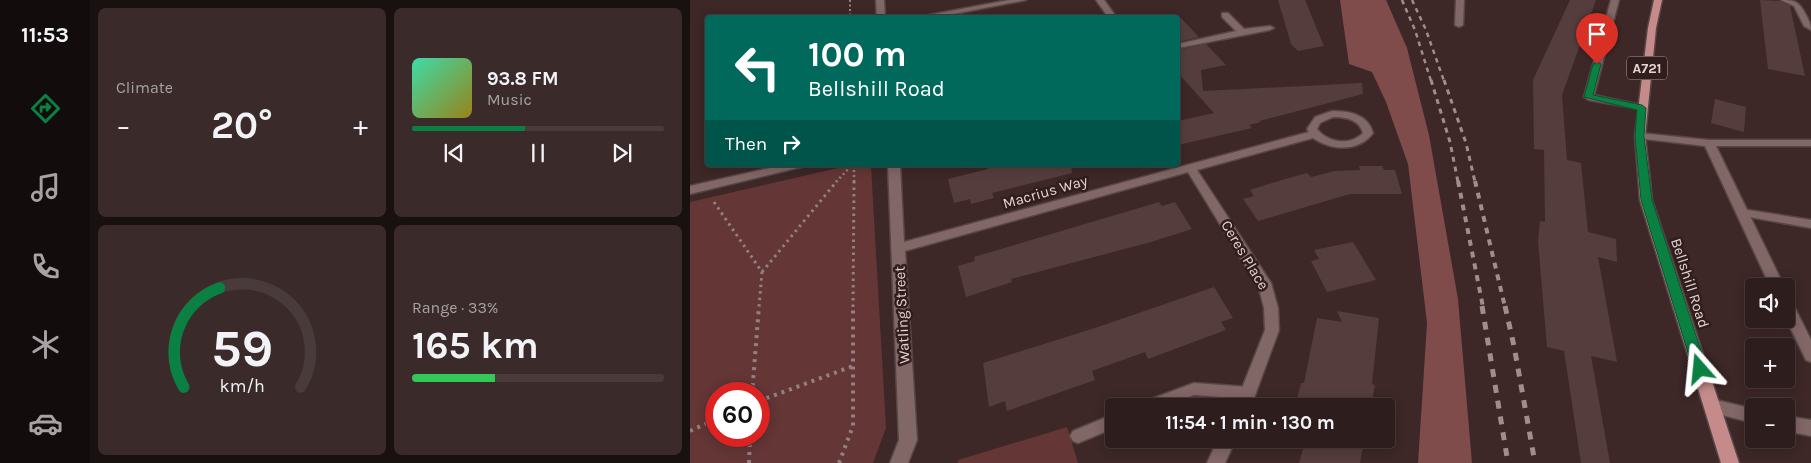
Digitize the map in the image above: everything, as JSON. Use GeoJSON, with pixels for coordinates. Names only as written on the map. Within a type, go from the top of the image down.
{"type":"FeatureCollection","features":[{"type":"Feature","properties":{"kind":"main road","name":"Bellshill Road"},"geometry":{"type":"LineString","coordinates":[[1658,0],[1652,28],[1640,136],[1646,200],[1730,463]]}},
{"type":"Feature","properties":{"kind":"street"},"geometry":{"type":"LineString","coordinates":[[880,0],[881,15]]}},
{"type":"Feature","properties":{"kind":"street"},"geometry":{"type":"LineString","coordinates":[[945,15],[997,2],[1022,0]]}},
{"type":"Feature","properties":{"kind":"street"},"geometry":{"type":"LineString","coordinates":[[1100,0],[1112,15]]}},
{"type":"Feature","properties":{"kind":"street"},"geometry":{"type":"LineString","coordinates":[[1459,25],[1460,0]]}},
{"type":"Feature","properties":{"kind":"street"},"geometry":{"type":"LineString","coordinates":[[1615,0],[1589,97],[1642,108]]}},
{"type":"Feature","properties":{"kind":"street"},"geometry":{"type":"LineString","coordinates":[[1225,16],[1242,32]]}},
{"type":"Feature","properties":{"kind":"street"},"geometry":{"type":"LineString","coordinates":[[1180,46],[1270,28]]}},
{"type":"Feature","properties":{"kind":"street"},"geometry":{"type":"LineString","coordinates":[[1341,114],[1358,119],[1364,123],[1368,133],[1360,141],[1344,144],[1327,142],[1315,134],[1312,129],[1317,120],[1324,116],[1341,114]]}},
{"type":"Feature","properties":{"kind":"street","name":"Macrius Way"},"geometry":{"type":"LineString","coordinates":[[898,248],[1315,134]]}},
{"type":"Feature","properties":{"kind":"street"},"geometry":{"type":"LineString","coordinates":[[1640,136],[1709,143],[1811,143]]}},
{"type":"Feature","properties":{"kind":"street"},"geometry":{"type":"LineString","coordinates":[[1709,143],[1773,278]]}},
{"type":"Feature","properties":{"kind":"street"},"geometry":{"type":"LineString","coordinates":[[690,190],[788,167]]}},
{"type":"Feature","properties":{"kind":"street","name":"Watling Street"},"geometry":{"type":"LineString","coordinates":[[894,167],[908,440],[899,463]]}},
{"type":"Feature","properties":{"kind":"street","name":"Ceres Place"},"geometry":{"type":"LineString","coordinates":[[1190,167],[1266,287],[1272,308],[1272,330],[1247,398]]}},
{"type":"Feature","properties":{"kind":"street"},"geometry":{"type":"LineString","coordinates":[[1795,323],[1811,356]]}},
{"type":"Feature","properties":{"kind":"street"},"geometry":{"type":"LineString","coordinates":[[1712,406],[1745,414]]}},
{"type":"Feature","properties":{"kind":"street"},"geometry":{"type":"LineString","coordinates":[[1795,425],[1811,428]]}},
{"type":"Feature","properties":{"kind":"street"},"geometry":{"type":"LineString","coordinates":[[1216,463],[1223,448]]}},
{"type":"Feature","properties":{"kind":"lane"},"geometry":{"type":"LineString","coordinates":[[1784,0],[1797,5],[1811,28]]}},
{"type":"Feature","properties":{"kind":"lane"},"geometry":{"type":"LineString","coordinates":[[1742,213],[1810,221]]}},
{"type":"Feature","properties":{"kind":"lane"},"geometry":{"type":"LineString","coordinates":[[1171,398],[1194,389],[1249,393]]}},
{"type":"Feature","properties":{"kind":"lane"},"geometry":{"type":"LineString","coordinates":[[1078,436],[1105,425]]}},
{"type":"Feature","properties":{"kind":"path"},"geometry":{"type":"LineString","coordinates":[[850,0],[850,15]]}},
{"type":"Feature","properties":{"kind":"path"},"geometry":{"type":"LineString","coordinates":[[753,382],[762,272],[838,179],[851,167]]}},
{"type":"Feature","properties":{"kind":"path"},"geometry":{"type":"LineString","coordinates":[[839,463],[853,426],[853,167]]}},
{"type":"Feature","properties":{"kind":"path"},"geometry":{"type":"LineString","coordinates":[[704,186],[762,272]]}},
{"type":"Feature","properties":{"kind":"path"},"geometry":{"type":"LineString","coordinates":[[770,397],[853,366]]}},
{"type":"Feature","properties":{"kind":"path"},"geometry":{"type":"LineString","coordinates":[[690,431],[705,424]]}},
{"type":"Feature","properties":{"kind":"path"},"geometry":{"type":"LineString","coordinates":[[749,463],[750,447]]}},
{"type":"Feature","properties":{"kind":"shaded area"},"geometry":{"type":"Polygon","coordinates":[[[1340,0],[1386,0],[1407,48],[1429,135],[1458,299],[1472,463],[1418,463],[1427,323],[1408,164],[1386,102],[1372,72],[1349,64],[1340,0]]]}},
{"type":"Feature","properties":{"kind":"shaded area"},"geometry":{"type":"Polygon","coordinates":[[[842,167],[871,167],[886,428],[873,463],[690,463],[690,202],[842,167]]]}},
{"type":"Feature","properties":{"kind":"shaded area"},"geometry":{"type":"Polygon","coordinates":[[[1067,427],[1078,463],[958,463],[958,460],[1067,427]]]}},
{"type":"Feature","properties":{"kind":"building"},"geometry":{"type":"Polygon","coordinates":[[[1278,0],[1305,0],[1324,46],[1298,51],[1291,44],[1278,0]]]}},
{"type":"Feature","properties":{"kind":"building"},"geometry":{"type":"Polygon","coordinates":[[[1570,0],[1596,0],[1562,95],[1567,160],[1581,163],[1588,232],[1616,239],[1617,262],[1598,257],[1617,362],[1591,356],[1610,463],[1581,463],[1564,351],[1547,347],[1538,241],[1540,221],[1545,222],[1544,150],[1534,149],[1533,80],[1570,0]]]}},
{"type":"Feature","properties":{"kind":"building"},"geometry":{"type":"Polygon","coordinates":[[[1760,0],[1780,1],[1790,6],[1805,76],[1768,69],[1760,0]]]}},
{"type":"Feature","properties":{"kind":"building"},"geometry":{"type":"Polygon","coordinates":[[[1180,17],[1199,37],[1180,42],[1180,17]]]}},
{"type":"Feature","properties":{"kind":"building"},"geometry":{"type":"Polygon","coordinates":[[[1206,44],[1226,65],[1201,70],[1203,91],[1362,83],[1363,94],[1259,121],[1261,122],[1249,125],[1252,128],[1180,145],[1180,121],[1214,113],[1180,75],[1180,50],[1206,44]]]}},
{"type":"Feature","properties":{"kind":"building"},"geometry":{"type":"Polygon","coordinates":[[[1715,99],[1746,107],[1744,132],[1711,123],[1715,99]]]}},
{"type":"Feature","properties":{"kind":"building"},"geometry":{"type":"Polygon","coordinates":[[[1359,166],[1382,166],[1384,170],[1395,170],[1402,194],[1350,194],[1258,221],[1243,199],[1254,196],[1250,190],[1285,179],[1307,173],[1311,177],[1335,171],[1360,170],[1359,166]]]}},
{"type":"Feature","properties":{"kind":"building"},"geometry":{"type":"Polygon","coordinates":[[[988,167],[1071,167],[1072,173],[992,193],[994,198],[971,204],[970,199],[954,203],[948,179],[988,169],[988,167]]]}},
{"type":"Feature","properties":{"kind":"building"},"geometry":{"type":"Polygon","coordinates":[[[1159,202],[1162,206],[1175,202],[1192,229],[1151,242],[1011,279],[1012,282],[966,297],[958,266],[975,261],[974,257],[1159,202]]]}},
{"type":"Feature","properties":{"kind":"building"},"geometry":{"type":"Polygon","coordinates":[[[1353,242],[1376,280],[1327,292],[1311,261],[1319,259],[1314,250],[1353,242]]]}},
{"type":"Feature","properties":{"kind":"building"},"geometry":{"type":"Polygon","coordinates":[[[1214,287],[1233,318],[1221,322],[1226,330],[1148,359],[1145,352],[1092,371],[1095,380],[1007,411],[1005,401],[989,407],[983,363],[1098,327],[1214,287]]]}},
{"type":"Feature","properties":{"kind":"building"},"geometry":{"type":"Polygon","coordinates":[[[1337,311],[1379,318],[1372,384],[1375,385],[1373,398],[1297,398],[1301,383],[1304,383],[1317,318],[1342,322],[1337,311]]]}},
{"type":"Feature","properties":{"kind":"building"},"geometry":{"type":"Polygon","coordinates":[[[1303,448],[1362,448],[1360,463],[1299,463],[1303,448]]]}},
{"type":"Feature","properties":{"kind":"railway"},"geometry":{"type":"LineString","coordinates":[[1402,0],[1415,30],[1431,81]]}},
{"type":"Feature","properties":{"kind":"railway"},"geometry":{"type":"LineString","coordinates":[[1412,0],[1426,30],[1444,81]]}},
{"type":"Feature","properties":{"kind":"railway"},"geometry":{"type":"LineString","coordinates":[[1431,80],[1450,142],[1458,182]]}},
{"type":"Feature","properties":{"kind":"railway"},"geometry":{"type":"LineString","coordinates":[[1444,80],[1466,143],[1475,182]]}},
{"type":"Feature","properties":{"kind":"railway"},"geometry":{"type":"LineString","coordinates":[[1458,181],[1483,307]]}},
{"type":"Feature","properties":{"kind":"railway"},"geometry":{"type":"LineString","coordinates":[[1475,181],[1505,307]]}},
{"type":"Feature","properties":{"kind":"railway"},"geometry":{"type":"LineString","coordinates":[[1482,306],[1508,463]]}},
{"type":"Feature","properties":{"kind":"railway"},"geometry":{"type":"LineString","coordinates":[[1505,306],[1535,463]]}},
{"type":"Feature","properties":{"kind":"route"},"geometry":{"type":"LineString","coordinates":[[1597,64],[1589,97],[1642,108],[1640,136],[1646,200],[1700,369]]}}]}
